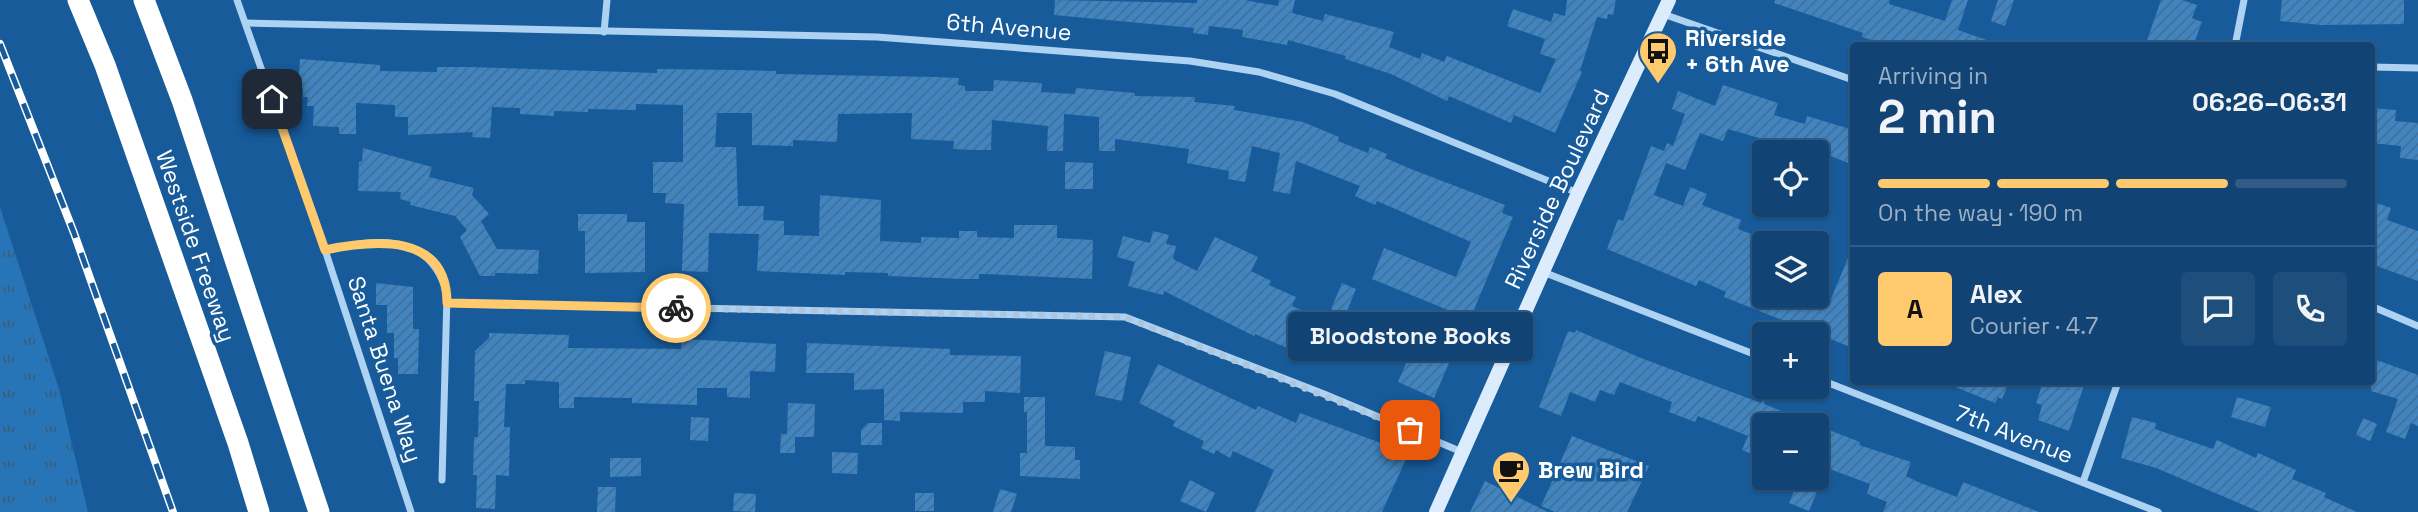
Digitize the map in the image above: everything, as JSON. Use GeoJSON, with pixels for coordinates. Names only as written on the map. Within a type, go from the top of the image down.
{"type":"FeatureCollection","features":[{"type":"Feature","properties":{"kind":"highway","name":"Westside Freeway"},"geometry":{"type":"LineString","coordinates":[[78,0],[110,78],[238,443],[259,512]]}},
{"type":"Feature","properties":{"kind":"highway","name":"Westside Freeway"},"geometry":{"type":"LineString","coordinates":[[144,0],[182,100],[319,512]]}},
{"type":"Feature","properties":{"kind":"main road","name":"Riverside Boulevard"},"geometry":{"type":"LineString","coordinates":[[1436,512],[1578,193],[1666,7]]}},
{"type":"Feature","properties":{"kind":"street","name":"Santa Buena Way"},"geometry":{"type":"LineString","coordinates":[[237,0],[325,250],[411,512]]}},
{"type":"Feature","properties":{"kind":"street"},"geometry":{"type":"LineString","coordinates":[[604,32],[607,0]]}},
{"type":"Feature","properties":{"kind":"street"},"geometry":{"type":"LineString","coordinates":[[2236,42],[2244,0]]}},
{"type":"Feature","properties":{"kind":"street"},"geometry":{"type":"LineString","coordinates":[[1666,7],[1850,79]]}},
{"type":"Feature","properties":{"kind":"street","name":"6th Avenue"},"geometry":{"type":"LineString","coordinates":[[246,23],[877,37],[1222,65],[1335,94],[1578,193]]}},
{"type":"Feature","properties":{"kind":"street"},"geometry":{"type":"LineString","coordinates":[[2375,66],[2418,68]]}},
{"type":"Feature","properties":{"kind":"street"},"geometry":{"type":"LineString","coordinates":[[325,250],[366,241],[407,246],[433,264],[445,289],[447,303],[442,480]]}},
{"type":"Feature","properties":{"kind":"street"},"geometry":{"type":"LineString","coordinates":[[1543,272],[1752,353]]}},
{"type":"Feature","properties":{"kind":"street"},"geometry":{"type":"LineString","coordinates":[[447,303],[1125,317],[1324,394],[1462,452]]}},
{"type":"Feature","properties":{"kind":"street"},"geometry":{"type":"LineString","coordinates":[[2375,308],[2418,326]]}},
{"type":"Feature","properties":{"kind":"street","name":"7th Avenue"},"geometry":{"type":"LineString","coordinates":[[1829,383],[2158,512]]}},
{"type":"Feature","properties":{"kind":"street"},"geometry":{"type":"LineString","coordinates":[[2083,482],[2117,385]]}},
{"type":"Feature","properties":{"kind":"green space"},"geometry":{"type":"Polygon","coordinates":[[[0,207],[59,389],[88,512],[0,512],[0,207]]]}},
{"type":"Feature","properties":{"kind":"building"},"geometry":{"type":"Polygon","coordinates":[[[1055,0],[1197,3],[1197,0],[1244,0],[1278,6],[1279,0],[1295,0],[1292,13],[1323,21],[1325,14],[1394,32],[1389,47],[1420,59],[1422,53],[1444,62],[1447,56],[1540,93],[1556,59],[1540,54],[1545,39],[1507,26],[1513,9],[1551,22],[1554,13],[1565,16],[1567,0],[1616,0],[1613,15],[1608,14],[1607,19],[1597,17],[1580,71],[1582,72],[1555,133],[1514,115],[1511,123],[1449,96],[1447,101],[1391,74],[1345,59],[1346,56],[1288,40],[1287,45],[1242,37],[1243,30],[1209,26],[1208,35],[1193,33],[1194,28],[1054,15],[1055,0]]]}},
{"type":"Feature","properties":{"kind":"building"},"geometry":{"type":"Polygon","coordinates":[[[1775,0],[1890,0],[1889,4],[1945,21],[1952,0],[1968,0],[1958,30],[1992,42],[1878,42],[1862,37],[1863,33],[1774,3],[1775,0]]]}},
{"type":"Feature","properties":{"kind":"building"},"geometry":{"type":"Polygon","coordinates":[[[1998,0],[2014,0],[2005,26],[1991,21],[1998,0]]]}},
{"type":"Feature","properties":{"kind":"building"},"geometry":{"type":"Polygon","coordinates":[[[2161,0],[2182,0],[2197,5],[2192,18],[2202,22],[2194,42],[2146,42],[2161,0]]]}},
{"type":"Feature","properties":{"kind":"building"},"geometry":{"type":"Polygon","coordinates":[[[2282,0],[2404,0],[2404,24],[2321,25],[2280,21],[2282,0]]]}},
{"type":"Feature","properties":{"kind":"building"},"geometry":{"type":"Polygon","coordinates":[[[300,59],[380,65],[380,71],[437,72],[437,67],[467,67],[657,73],[657,69],[959,78],[958,85],[965,86],[965,91],[993,91],[994,80],[1042,83],[1041,92],[1075,94],[1076,88],[1135,93],[1135,96],[1195,97],[1194,102],[1235,106],[1234,110],[1303,122],[1368,153],[1370,147],[1387,154],[1385,158],[1505,205],[1502,213],[1513,217],[1470,319],[1372,279],[1384,248],[1456,277],[1471,242],[1377,201],[1375,205],[1355,196],[1360,186],[1296,161],[1290,194],[1273,191],[1280,153],[1252,146],[1245,182],[1228,179],[1229,171],[1187,163],[1189,149],[1115,139],[1115,151],[1099,151],[1099,117],[1064,114],[1063,151],[1047,151],[1048,126],[992,120],[991,150],[953,149],[954,141],[911,139],[912,113],[838,114],[837,142],[793,140],[793,146],[752,145],[752,113],[717,113],[715,147],[736,147],[738,206],[764,206],[763,220],[784,221],[784,235],[819,236],[820,195],[881,200],[880,241],[921,243],[921,237],[959,238],[959,231],[977,231],[977,237],[1014,238],[1014,225],[1057,225],[1057,238],[1093,240],[1092,279],[979,274],[979,279],[962,279],[888,276],[888,273],[845,272],[845,275],[757,271],[759,234],[709,233],[708,272],[682,271],[684,204],[665,203],[666,193],[653,193],[653,162],[683,162],[683,105],[636,104],[636,110],[554,111],[554,116],[520,114],[520,108],[492,107],[490,138],[472,137],[473,132],[408,135],[408,117],[395,117],[395,105],[356,103],[356,134],[339,134],[339,127],[313,126],[314,106],[307,106],[308,97],[303,97],[303,88],[298,88],[300,59]]]}},
{"type":"Feature","properties":{"kind":"building"},"geometry":{"type":"Polygon","coordinates":[[[1723,85],[1778,103],[1774,115],[1805,124],[1807,116],[1850,129],[1850,164],[1829,155],[1829,140],[1766,140],[1728,129],[1723,141],[1700,133],[1685,170],[1666,163],[1654,195],[1683,206],[1690,187],[1707,194],[1702,205],[1741,220],[1738,229],[1752,234],[1752,308],[1829,308],[1829,298],[1831,299],[1850,253],[1850,347],[1829,339],[1829,322],[1787,322],[1724,297],[1726,292],[1699,280],[1696,286],[1607,249],[1618,219],[1623,221],[1651,146],[1664,151],[1667,143],[1673,146],[1685,114],[1672,109],[1678,91],[1715,106],[1723,85]]]}},
{"type":"Feature","properties":{"kind":"building"},"geometry":{"type":"Polygon","coordinates":[[[2375,108],[2396,110],[2395,121],[2418,123],[2418,160],[2400,158],[2401,146],[2375,143],[2375,108]]]}},
{"type":"Feature","properties":{"kind":"building"},"geometry":{"type":"Polygon","coordinates":[[[363,148],[432,167],[429,177],[474,188],[472,195],[489,214],[481,221],[497,249],[539,250],[538,274],[495,273],[495,276],[480,276],[460,237],[467,230],[455,216],[410,205],[411,202],[400,199],[401,192],[358,191],[359,162],[362,161],[363,148]]]}},
{"type":"Feature","properties":{"kind":"building"},"geometry":{"type":"Polygon","coordinates":[[[1065,162],[1093,163],[1093,189],[1065,189],[1065,162]]]}},
{"type":"Feature","properties":{"kind":"building"},"geometry":{"type":"Polygon","coordinates":[[[2375,202],[2391,208],[2387,220],[2418,231],[2418,281],[2375,265],[2375,202]]]}},
{"type":"Feature","properties":{"kind":"building"},"geometry":{"type":"Polygon","coordinates":[[[578,214],[627,214],[627,222],[645,222],[645,272],[585,273],[585,231],[578,231],[578,214]]]}},
{"type":"Feature","properties":{"kind":"building"},"geometry":{"type":"Polygon","coordinates":[[[1153,231],[1169,235],[1166,244],[1176,246],[1173,259],[1197,271],[1215,237],[1258,257],[1251,271],[1271,281],[1269,285],[1296,297],[1292,306],[1320,318],[1323,311],[1337,318],[1317,361],[1255,334],[1254,336],[1164,291],[1163,295],[1128,286],[1135,262],[1117,257],[1123,236],[1150,243],[1153,231]]]}},
{"type":"Feature","properties":{"kind":"building"},"geometry":{"type":"Polygon","coordinates":[[[376,283],[413,287],[413,329],[419,329],[418,374],[398,374],[398,358],[394,358],[394,333],[387,333],[387,305],[376,305],[376,283]]]}},
{"type":"Feature","properties":{"kind":"building"},"geometry":{"type":"Polygon","coordinates":[[[1342,283],[1356,289],[1345,316],[1331,309],[1342,283]]]}},
{"type":"Feature","properties":{"kind":"building"},"geometry":{"type":"Polygon","coordinates":[[[1576,330],[1641,358],[1761,403],[1764,399],[1764,404],[1786,413],[1752,413],[1752,454],[1742,450],[1748,436],[1698,416],[1695,422],[1669,412],[1672,402],[1620,382],[1614,395],[1600,390],[1595,402],[1570,392],[1561,416],[1539,407],[1568,331],[1575,333],[1576,330]]]}},
{"type":"Feature","properties":{"kind":"building"},"geometry":{"type":"Polygon","coordinates":[[[489,333],[569,335],[568,348],[681,349],[682,339],[776,344],[775,372],[750,371],[750,398],[727,397],[727,388],[697,388],[697,405],[632,403],[632,398],[574,397],[574,408],[559,408],[559,382],[525,380],[525,384],[506,384],[504,427],[510,427],[509,476],[496,475],[495,509],[476,508],[474,437],[478,437],[479,401],[474,401],[475,351],[489,338],[489,333]]]}},
{"type":"Feature","properties":{"kind":"building"},"geometry":{"type":"Polygon","coordinates":[[[807,343],[950,349],[950,355],[1021,356],[1020,393],[985,391],[985,402],[963,402],[963,413],[900,412],[900,421],[884,420],[884,389],[854,390],[854,373],[806,373],[807,343]]]}},
{"type":"Feature","properties":{"kind":"building"},"geometry":{"type":"Polygon","coordinates":[[[1413,347],[1449,363],[1434,398],[1398,382],[1413,347]]]}},
{"type":"Feature","properties":{"kind":"building"},"geometry":{"type":"Polygon","coordinates":[[[1105,351],[1131,357],[1122,401],[1095,395],[1105,351]]]}},
{"type":"Feature","properties":{"kind":"building"},"geometry":{"type":"Polygon","coordinates":[[[2375,359],[2418,375],[2418,426],[2411,423],[2405,439],[2386,432],[2398,399],[2371,391],[2371,385],[2375,385],[2375,359]]]}},
{"type":"Feature","properties":{"kind":"building"},"geometry":{"type":"Polygon","coordinates":[[[1158,364],[1256,410],[1258,406],[1296,423],[1300,413],[1405,452],[1406,459],[1382,512],[1255,512],[1274,470],[1233,451],[1230,458],[1216,450],[1214,454],[1201,448],[1204,441],[1173,426],[1175,421],[1139,403],[1158,364]]]}},
{"type":"Feature","properties":{"kind":"building"},"geometry":{"type":"Polygon","coordinates":[[[1950,385],[2008,385],[2002,399],[1998,397],[1995,403],[1950,385]]]}},
{"type":"Feature","properties":{"kind":"building"},"geometry":{"type":"Polygon","coordinates":[[[2042,385],[2084,385],[2069,431],[2038,420],[2042,405],[2036,403],[2042,385]]]}},
{"type":"Feature","properties":{"kind":"building"},"geometry":{"type":"Polygon","coordinates":[[[1024,397],[1045,397],[1045,446],[1075,447],[1075,460],[1080,460],[1080,479],[1020,476],[1020,453],[1027,453],[1027,412],[1024,412],[1024,397]]]}},
{"type":"Feature","properties":{"kind":"building"},"geometry":{"type":"Polygon","coordinates":[[[2237,397],[2271,407],[2265,427],[2231,417],[2237,397]]]}},
{"type":"Feature","properties":{"kind":"building"},"geometry":{"type":"Polygon","coordinates":[[[788,403],[815,404],[814,437],[795,437],[795,453],[780,453],[781,434],[787,434],[788,403]]]}},
{"type":"Feature","properties":{"kind":"building"},"geometry":{"type":"Polygon","coordinates":[[[691,417],[709,418],[708,441],[690,440],[691,417]]]}},
{"type":"Feature","properties":{"kind":"building"},"geometry":{"type":"Polygon","coordinates":[[[2132,417],[2156,423],[2155,429],[2213,449],[2217,440],[2256,458],[2258,453],[2296,470],[2292,479],[2326,493],[2324,497],[2357,512],[2260,512],[2156,468],[2121,458],[2132,417]]]}},
{"type":"Feature","properties":{"kind":"building"},"geometry":{"type":"Polygon","coordinates":[[[2363,418],[2377,424],[2370,441],[2356,435],[2363,418]]]}},
{"type":"Feature","properties":{"kind":"building"},"geometry":{"type":"Polygon","coordinates":[[[868,423],[882,423],[882,445],[861,445],[861,430],[868,423]]]}},
{"type":"Feature","properties":{"kind":"building"},"geometry":{"type":"Polygon","coordinates":[[[1829,430],[1860,442],[1859,445],[1911,462],[1906,476],[1918,482],[1957,497],[1963,482],[2039,512],[1883,512],[1887,502],[1867,494],[1870,484],[1829,469],[1829,430]]]}},
{"type":"Feature","properties":{"kind":"building"},"geometry":{"type":"Polygon","coordinates":[[[1572,436],[1649,466],[1627,512],[1555,512],[1541,506],[1572,436]]]}},
{"type":"Feature","properties":{"kind":"building"},"geometry":{"type":"Polygon","coordinates":[[[832,452],[858,453],[857,474],[832,473],[832,452]]]}},
{"type":"Feature","properties":{"kind":"building"},"geometry":{"type":"Polygon","coordinates":[[[610,458],[641,458],[641,476],[610,477],[610,458]]]}},
{"type":"Feature","properties":{"kind":"building"},"geometry":{"type":"Polygon","coordinates":[[[1190,480],[1215,493],[1206,512],[1180,501],[1190,480]]]}},
{"type":"Feature","properties":{"kind":"building"},"geometry":{"type":"Polygon","coordinates":[[[1485,481],[1548,512],[1470,512],[1485,481]]]}},
{"type":"Feature","properties":{"kind":"building"},"geometry":{"type":"Polygon","coordinates":[[[598,487],[616,487],[615,512],[597,512],[598,487]]]}},
{"type":"Feature","properties":{"kind":"building"},"geometry":{"type":"Polygon","coordinates":[[[1000,489],[1017,494],[1011,512],[993,512],[1000,489]]]}},
{"type":"Feature","properties":{"kind":"building"},"geometry":{"type":"Polygon","coordinates":[[[1794,490],[1818,490],[1809,511],[1789,503],[1794,490]]]}},
{"type":"Feature","properties":{"kind":"building"},"geometry":{"type":"Polygon","coordinates":[[[734,493],[756,494],[755,512],[733,511],[734,493]]]}},
{"type":"Feature","properties":{"kind":"building"},"geometry":{"type":"Polygon","coordinates":[[[915,493],[934,493],[934,511],[915,511],[915,493]]]}},
{"type":"Feature","properties":{"kind":"railway"},"geometry":{"type":"LineString","coordinates":[[0,44],[74,233],[173,512]]}},
{"type":"Feature","properties":{"kind":"way so far"},"geometry":{"type":"LineString","coordinates":[[676,308],[1125,317],[1410,430]]}},
{"type":"Feature","properties":{"kind":"place","name":"Riverside + 6th Ave"},"geometry":{"type":"Point","coordinates":[1658,85]}},
{"type":"Feature","properties":{"kind":"place","name":"Bloodstone Books"},"geometry":{"type":"Point","coordinates":[1410,430]}},
{"type":"Feature","properties":{"kind":"place","name":"Brew Bird"},"geometry":{"type":"Point","coordinates":[1511,504]}},
{"type":"Feature","properties":{"kind":"route"},"geometry":{"type":"LineString","coordinates":[[272,99],[325,250],[366,241],[407,246],[421,253],[433,264],[441,276],[447,303],[676,308]]}}]}
